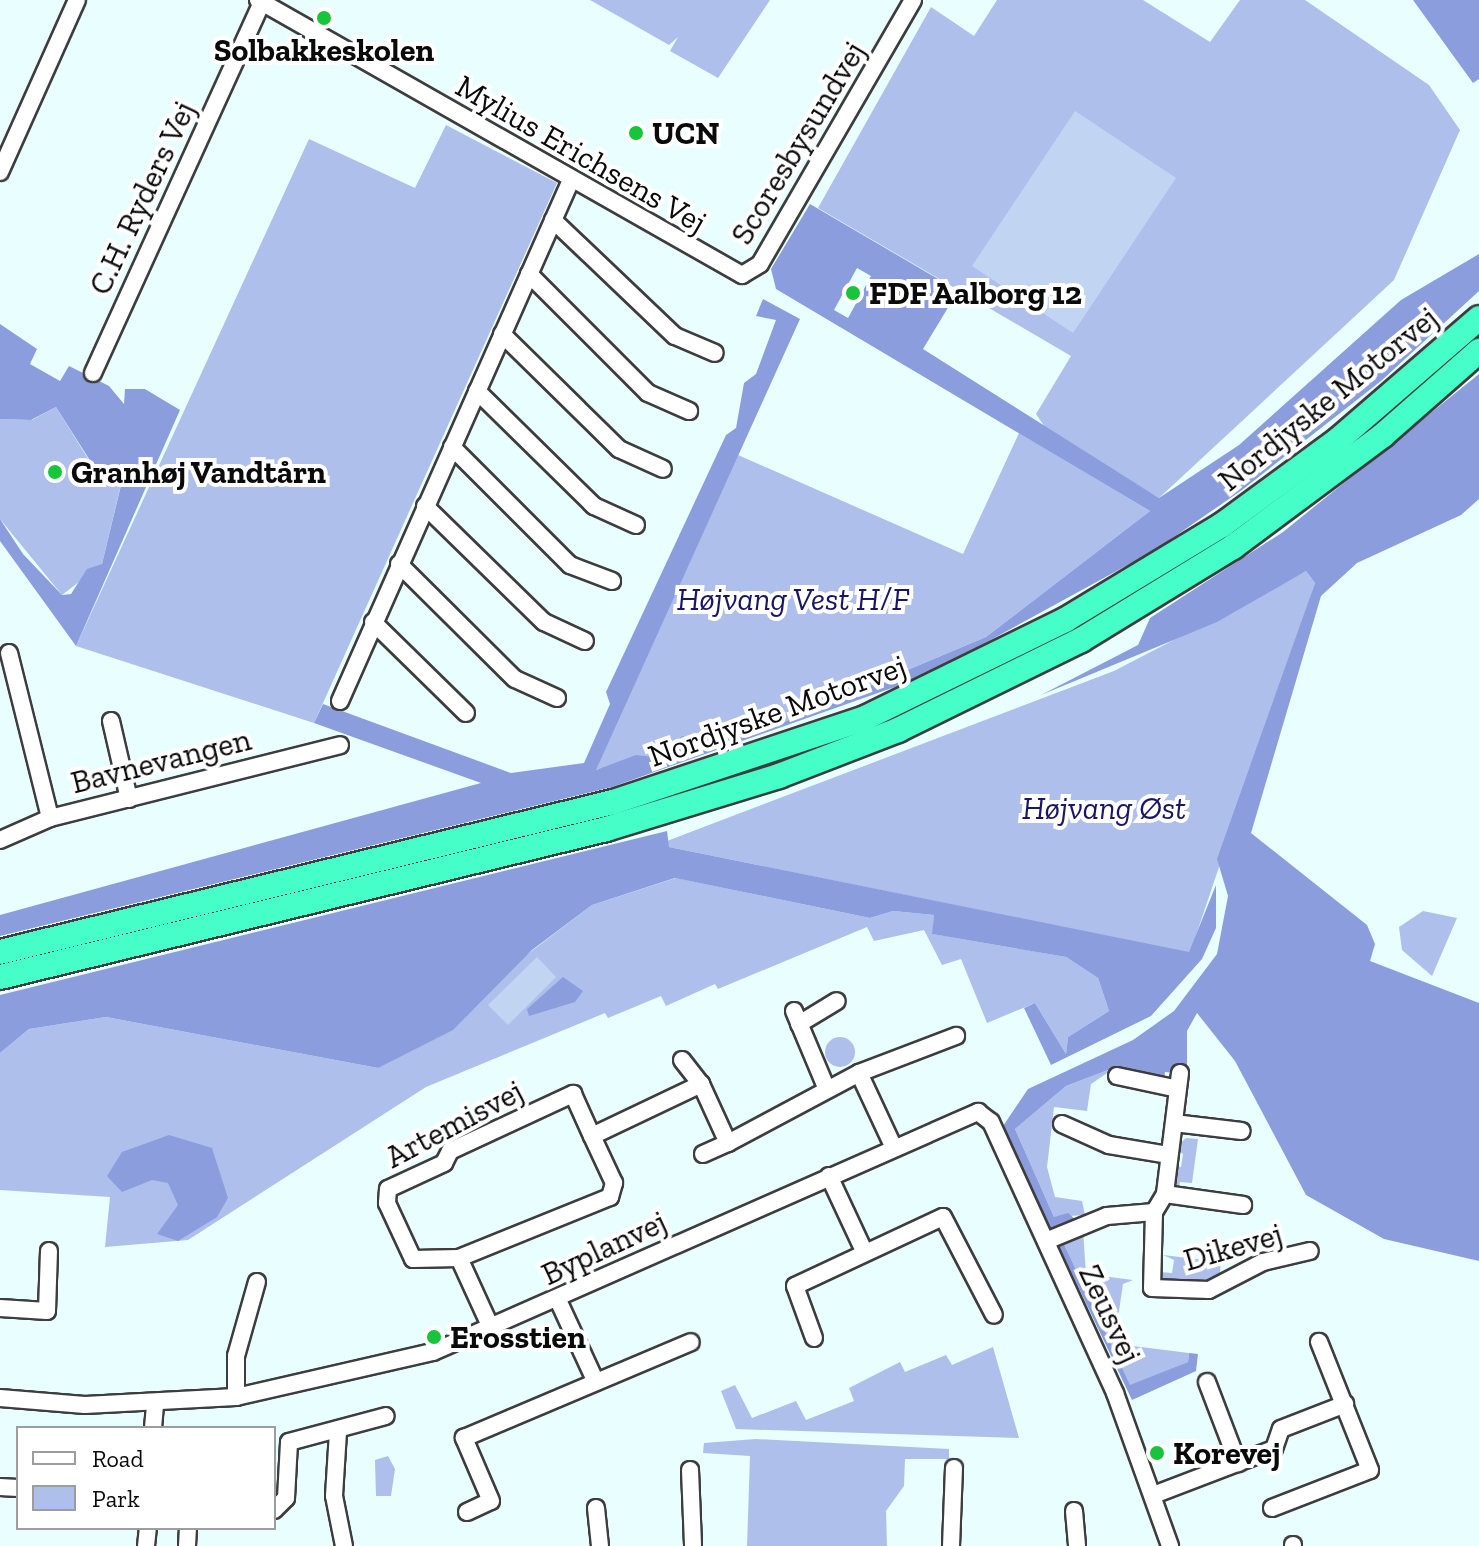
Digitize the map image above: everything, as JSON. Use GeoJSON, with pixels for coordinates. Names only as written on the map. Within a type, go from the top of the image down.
{"type":"FeatureCollection","features":[{"type":"Feature","properties":{"kind":"highway"},"geometry":{"type":"LineString","coordinates":[[1288,477],[1479,304]]}},
{"type":"Feature","properties":{"kind":"highway","name":"Nordjyske Motorvej"},"geometry":{"type":"LineString","coordinates":[[0,952],[599,806],[793,745],[935,687],[1065,620],[1288,477],[1479,318]]}},
{"type":"Feature","properties":{"kind":"highway","name":"Nordjyske Motorvej"},"geometry":{"type":"LineString","coordinates":[[0,977],[606,829],[898,730],[1081,640],[1207,563],[1362,452],[1479,351]]}},
{"type":"Feature","properties":{"kind":"street"},"geometry":{"type":"LineString","coordinates":[[0,172],[77,0]]}},
{"type":"Feature","properties":{"kind":"street","name":"Scoresbysundvej"},"geometry":{"type":"LineString","coordinates":[[753,273],[913,0]]}},
{"type":"Feature","properties":{"kind":"street","name":"Mylius Erichsens Vej"},"geometry":{"type":"LineString","coordinates":[[260,1],[733,274],[753,273]]}},
{"type":"Feature","properties":{"kind":"street","name":"C.H. Ryders Vej"},"geometry":{"type":"LineString","coordinates":[[94,373],[260,1]]}},
{"type":"Feature","properties":{"kind":"street"},"geometry":{"type":"LineString","coordinates":[[340,701],[571,180]]}},
{"type":"Feature","properties":{"kind":"street"},"geometry":{"type":"LineString","coordinates":[[553,220],[675,336],[715,353]]}},
{"type":"Feature","properties":{"kind":"street"},"geometry":{"type":"LineString","coordinates":[[529,274],[648,393],[689,411]]}},
{"type":"Feature","properties":{"kind":"street"},"geometry":{"type":"LineString","coordinates":[[502,334],[619,449],[663,469]]}},
{"type":"Feature","properties":{"kind":"street"},"geometry":{"type":"LineString","coordinates":[[477,391],[594,506],[636,525]]}},
{"type":"Feature","properties":{"kind":"street"},"geometry":{"type":"LineString","coordinates":[[452,447],[570,565],[612,581]]}},
{"type":"Feature","properties":{"kind":"street"},"geometry":{"type":"LineString","coordinates":[[425,506],[544,622],[585,641]]}},
{"type":"Feature","properties":{"kind":"street"},"geometry":{"type":"LineString","coordinates":[[399,564],[515,679],[557,698]]}},
{"type":"Feature","properties":{"kind":"street"},"geometry":{"type":"LineString","coordinates":[[373,622],[466,713]]}},
{"type":"Feature","properties":{"kind":"street"},"geometry":{"type":"LineString","coordinates":[[9,653],[50,818]]}},
{"type":"Feature","properties":{"kind":"street"},"geometry":{"type":"LineString","coordinates":[[111,721],[129,799]]}},
{"type":"Feature","properties":{"kind":"street","name":"Bavnevangen"},"geometry":{"type":"LineString","coordinates":[[0,840],[50,818],[340,745]]}},
{"type":"Feature","properties":{"kind":"street"},"geometry":{"type":"LineString","coordinates":[[826,1087],[796,1018],[837,1001]]}},
{"type":"Feature","properties":{"kind":"street"},"geometry":{"type":"LineString","coordinates":[[703,1154],[826,1087],[956,1036]]}},
{"type":"Feature","properties":{"kind":"street"},"geometry":{"type":"LineString","coordinates":[[682,1060],[701,1084],[728,1143]]}},
{"type":"Feature","properties":{"kind":"street"},"geometry":{"type":"LineString","coordinates":[[859,1073],[893,1146]]}},
{"type":"Feature","properties":{"kind":"street","name":"Dikevej"},"geometry":{"type":"LineString","coordinates":[[1117,1076],[1179,1081],[1165,1194],[1154,1212],[1152,1288],[1209,1290],[1263,1262],[1310,1251]]}},
{"type":"Feature","properties":{"kind":"street"},"geometry":{"type":"LineString","coordinates":[[592,1136],[701,1084]]}},
{"type":"Feature","properties":{"kind":"street","name":"Artemisvej"},"geometry":{"type":"LineString","coordinates":[[577,1091],[592,1136],[614,1183],[610,1197],[459,1258],[413,1259],[387,1203],[388,1189],[444,1163],[450,1151],[577,1091]]}},
{"type":"Feature","properties":{"kind":"street","name":"Byplanvej"},"geometry":{"type":"LineString","coordinates":[[0,1398],[155,1403],[236,1397],[343,1378],[492,1330],[969,1112],[982,1113]]}},
{"type":"Feature","properties":{"kind":"street","name":"Zeusvej"},"geometry":{"type":"LineString","coordinates":[[982,1113],[1046,1241],[1156,1494],[1170,1546]]}},
{"type":"Feature","properties":{"kind":"street"},"geometry":{"type":"LineString","coordinates":[[1174,1123],[1242,1131]]}},
{"type":"Feature","properties":{"kind":"street"},"geometry":{"type":"LineString","coordinates":[[1062,1124],[1109,1145],[1169,1155]]}},
{"type":"Feature","properties":{"kind":"street"},"geometry":{"type":"LineString","coordinates":[[829,1176],[864,1251]]}},
{"type":"Feature","properties":{"kind":"street","name":"Dikevej"},"geometry":{"type":"LineString","coordinates":[[1165,1194],[1243,1205]]}},
{"type":"Feature","properties":{"kind":"street","name":"Dikevej"},"geometry":{"type":"LineString","coordinates":[[1046,1241],[1099,1218],[1154,1212]]}},
{"type":"Feature","properties":{"kind":"street"},"geometry":{"type":"LineString","coordinates":[[814,1338],[795,1286],[864,1251],[949,1219],[994,1315]]}},
{"type":"Feature","properties":{"kind":"street"},"geometry":{"type":"LineString","coordinates":[[0,1308],[47,1311],[49,1251]]}},
{"type":"Feature","properties":{"kind":"street"},"geometry":{"type":"LineString","coordinates":[[459,1258],[492,1330]]}},
{"type":"Feature","properties":{"kind":"street"},"geometry":{"type":"LineString","coordinates":[[236,1397],[236,1356],[257,1282]]}},
{"type":"Feature","properties":{"kind":"street"},"geometry":{"type":"LineString","coordinates":[[558,1300],[594,1378]]}},
{"type":"Feature","properties":{"kind":"street"},"geometry":{"type":"LineString","coordinates":[[467,1512],[491,1501],[464,1438],[594,1378],[610,1380],[691,1342]]}},
{"type":"Feature","properties":{"kind":"street"},"geometry":{"type":"LineString","coordinates":[[1272,1508],[1370,1470],[1319,1342]]}},
{"type":"Feature","properties":{"kind":"street"},"geometry":{"type":"LineString","coordinates":[[1207,1382],[1238,1463]]}},
{"type":"Feature","properties":{"kind":"street"},"geometry":{"type":"LineString","coordinates":[[153,1426],[155,1403]]}},
{"type":"Feature","properties":{"kind":"street"},"geometry":{"type":"LineString","coordinates":[[1156,1494],[1274,1449],[1281,1429],[1345,1404]]}},
{"type":"Feature","properties":{"kind":"street"},"geometry":{"type":"LineString","coordinates":[[276,1508],[286,1498],[289,1442],[338,1432],[386,1416]]}},
{"type":"Feature","properties":{"kind":"street"},"geometry":{"type":"LineString","coordinates":[[338,1432],[334,1496],[344,1546]]}},
{"type":"Feature","properties":{"kind":"street"},"geometry":{"type":"LineString","coordinates":[[951,1546],[954,1468]]}},
{"type":"Feature","properties":{"kind":"street"},"geometry":{"type":"LineString","coordinates":[[690,1470],[696,1480],[693,1546]]}},
{"type":"Feature","properties":{"kind":"street"},"geometry":{"type":"LineString","coordinates":[[596,1508],[600,1546]]}},
{"type":"Feature","properties":{"kind":"street"},"geometry":{"type":"LineString","coordinates":[[1074,1511],[1077,1546]]}},
{"type":"Feature","properties":{"kind":"green space"},"geometry":{"type":"Polygon","coordinates":[[[590,0],[770,0],[718,78],[670,51],[678,37],[669,45],[590,0]]]}},
{"type":"Feature","properties":{"kind":"green space"},"geometry":{"type":"Polygon","coordinates":[[[997,0],[1143,0],[1210,42],[1240,0],[1305,0],[1429,85],[1460,130],[1394,280],[1159,498],[1047,430],[1036,414],[1071,356],[818,208],[931,7],[974,36],[997,0]]]}},
{"type":"Feature","properties":{"kind":"green space"},"geometry":{"type":"Polygon","coordinates":[[[446,125],[557,183],[314,723],[76,646],[309,139],[415,188],[446,125]]]}},
{"type":"Feature","properties":{"kind":"green space"},"geometry":{"type":"Polygon","coordinates":[[[56,407],[95,470],[123,476],[102,564],[62,595],[0,519],[0,419],[32,420],[56,407]]]}},
{"type":"Feature","properties":{"kind":"green space","name":"Højvang Vest H/F"},"geometry":{"type":"Polygon","coordinates":[[[1019,433],[1150,511],[986,637],[751,736],[721,728],[708,744],[595,770],[738,455],[963,554],[1019,433]]]}},
{"type":"Feature","properties":{"kind":"green space","name":"Højvang Øst"},"geometry":{"type":"Polygon","coordinates":[[[1306,571],[1315,583],[1190,953],[669,847],[667,841],[1114,671],[1306,571]]]}},
{"type":"Feature","properties":{"kind":"green space"},"geometry":{"type":"Polygon","coordinates":[[[676,878],[870,918],[893,911],[934,915],[933,934],[1066,957],[1098,978],[1109,1011],[1068,1037],[1066,1054],[1035,1003],[987,1023],[961,959],[942,965],[924,930],[874,941],[867,927],[718,989],[715,984],[666,1006],[661,996],[608,1018],[605,1013],[426,1087],[188,1240],[105,1247],[110,1197],[0,1190],[0,1053],[29,1029],[106,1017],[378,1068],[592,905],[676,878]]]}},
{"type":"Feature","properties":{"kind":"green space"},"geometry":{"type":"Polygon","coordinates":[[[1423,911],[1457,918],[1432,976],[1402,950],[1399,927],[1423,911]]]}},
{"type":"Feature","properties":{"kind":"green space"},"geometry":{"type":"Polygon","coordinates":[[[840,1037],[851,1041],[855,1052],[851,1063],[840,1067],[829,1063],[825,1052],[829,1041],[840,1037]]]}},
{"type":"Feature","properties":{"kind":"green space"},"geometry":{"type":"Polygon","coordinates":[[[1116,1067],[1091,1084],[1087,1111],[1054,1107],[1047,1167],[1055,1197],[1082,1201],[1085,1215],[1054,1217],[1015,1129],[1066,1086],[1116,1067]]]}},
{"type":"Feature","properties":{"kind":"green space"},"geometry":{"type":"Polygon","coordinates":[[[1186,1138],[1198,1139],[1192,1183],[1180,1182],[1178,1191],[1171,1188],[1173,1166],[1181,1167],[1183,1154],[1175,1148],[1186,1138]]]}},
{"type":"Feature","properties":{"kind":"green space"},"geometry":{"type":"Polygon","coordinates":[[[1083,1230],[1086,1274],[1133,1280],[1123,1284],[1117,1325],[1125,1345],[1189,1353],[1188,1362],[1130,1386],[1062,1240],[1083,1230]]]}},
{"type":"Feature","properties":{"kind":"green space"},"geometry":{"type":"Polygon","coordinates":[[[1163,1255],[1221,1262],[1219,1281],[1164,1286],[1160,1272],[1172,1273],[1174,1260],[1163,1255]]]}},
{"type":"Feature","properties":{"kind":"green space"},"geometry":{"type":"Polygon","coordinates":[[[993,1347],[1019,1438],[736,1429],[721,1391],[735,1385],[752,1418],[796,1401],[806,1420],[854,1401],[849,1388],[900,1362],[905,1372],[946,1355],[952,1365],[993,1347]]]}},
{"type":"Feature","properties":{"kind":"green space"},"geometry":{"type":"Polygon","coordinates":[[[756,1439],[949,1449],[949,1459],[905,1459],[904,1486],[886,1511],[887,1546],[747,1546],[750,1456],[703,1453],[704,1443],[756,1439]]]}},
{"type":"Feature","properties":{"kind":"green space"},"geometry":{"type":"Polygon","coordinates":[[[388,1456],[395,1469],[391,1496],[376,1496],[375,1460],[388,1456]]]}},
{"type":"Feature","properties":{"kind":"shaded area"},"geometry":{"type":"Polygon","coordinates":[[[1413,0],[1479,0],[1479,79],[1473,83],[1413,0]]]}},
{"type":"Feature","properties":{"kind":"shaded area"},"geometry":{"type":"Polygon","coordinates":[[[1075,111],[1176,178],[1073,333],[972,266],[1075,111]]]}},
{"type":"Feature","properties":{"kind":"shaded area"},"geometry":{"type":"Polygon","coordinates":[[[810,204],[945,283],[936,298],[949,306],[923,349],[1159,498],[1239,445],[1401,300],[1479,254],[1479,291],[1381,381],[1242,490],[1155,550],[923,677],[612,787],[0,936],[0,915],[481,783],[314,723],[323,704],[511,773],[584,763],[610,704],[606,692],[726,435],[736,428],[744,383],[756,374],[776,320],[756,316],[763,299],[800,319],[596,770],[636,755],[662,758],[682,736],[708,744],[721,728],[751,736],[986,637],[1150,511],[776,289],[771,269],[810,204]],[[857,268],[834,310],[848,318],[871,276],[857,268]]]}},
{"type":"Feature","properties":{"kind":"shaded area"},"geometry":{"type":"Polygon","coordinates":[[[0,324],[37,349],[30,364],[60,381],[69,366],[109,386],[124,404],[125,389],[145,389],[180,410],[76,646],[0,541],[0,519],[23,554],[62,595],[71,594],[87,569],[102,564],[123,477],[96,470],[56,407],[31,420],[0,419],[0,324]]]}},
{"type":"Feature","properties":{"kind":"shaded area"},"geometry":{"type":"Polygon","coordinates":[[[1479,374],[1479,499],[1461,515],[1357,563],[1321,596],[1251,833],[1367,925],[1375,944],[1370,961],[1479,1003],[1479,1261],[1384,1239],[1306,1195],[1235,1061],[1197,1013],[1187,1031],[1187,1074],[1165,1072],[1164,1081],[1116,1067],[1066,1086],[1015,1129],[1054,1217],[1068,1213],[1076,1220],[1051,1231],[1003,1126],[1028,1089],[1133,1040],[1174,1011],[1217,954],[1228,896],[1217,859],[1315,583],[1306,571],[1217,622],[1041,695],[1138,645],[1150,618],[1283,532],[1479,374]]]}},
{"type":"Feature","properties":{"kind":"shaded area"},"geometry":{"type":"Polygon","coordinates":[[[667,831],[669,847],[1189,952],[1216,885],[1216,928],[1202,959],[1151,1016],[1051,1065],[1024,1008],[1035,1003],[1066,1054],[1068,1037],[1109,1011],[1098,978],[1066,957],[932,934],[934,915],[893,911],[870,918],[675,878],[592,905],[532,950],[453,1030],[378,1068],[106,1017],[29,1029],[0,1053],[0,995],[667,831]]]}},
{"type":"Feature","properties":{"kind":"shaded area"},"geometry":{"type":"Polygon","coordinates":[[[537,957],[556,977],[508,1025],[488,1005],[537,957]]]}},
{"type":"Feature","properties":{"kind":"shaded area"},"geometry":{"type":"Polygon","coordinates":[[[563,977],[583,991],[575,1002],[529,1016],[527,1009],[563,977]]]}},
{"type":"Feature","properties":{"kind":"shaded area"},"geometry":{"type":"Polygon","coordinates":[[[169,1135],[212,1148],[228,1198],[217,1217],[178,1241],[157,1234],[178,1205],[168,1183],[152,1180],[122,1192],[107,1176],[122,1152],[169,1135]]]}},
{"type":"Feature","properties":{"kind":"shaded area"},"geometry":{"type":"Polygon","coordinates":[[[1062,1240],[1130,1385],[1188,1362],[1189,1353],[1198,1354],[1196,1371],[1132,1400],[1057,1242],[1062,1240]]]}},
{"type":"Feature","properties":{"kind":"place","name":"Solbakkeskolen"},"geometry":{"type":"Point","coordinates":[324,18]}},
{"type":"Feature","properties":{"kind":"place","name":"UCN"},"geometry":{"type":"Point","coordinates":[636,133]}},
{"type":"Feature","properties":{"kind":"place","name":"FDF Aalborg 12"},"geometry":{"type":"Point","coordinates":[853,293]}},
{"type":"Feature","properties":{"kind":"place","name":"Granhøj Vandtårn"},"geometry":{"type":"Point","coordinates":[55,472]}},
{"type":"Feature","properties":{"kind":"place","name":"Erosstien"},"geometry":{"type":"Point","coordinates":[434,1337]}},
{"type":"Feature","properties":{"kind":"place","name":"Korevej"},"geometry":{"type":"Point","coordinates":[1157,1453]}}]}
